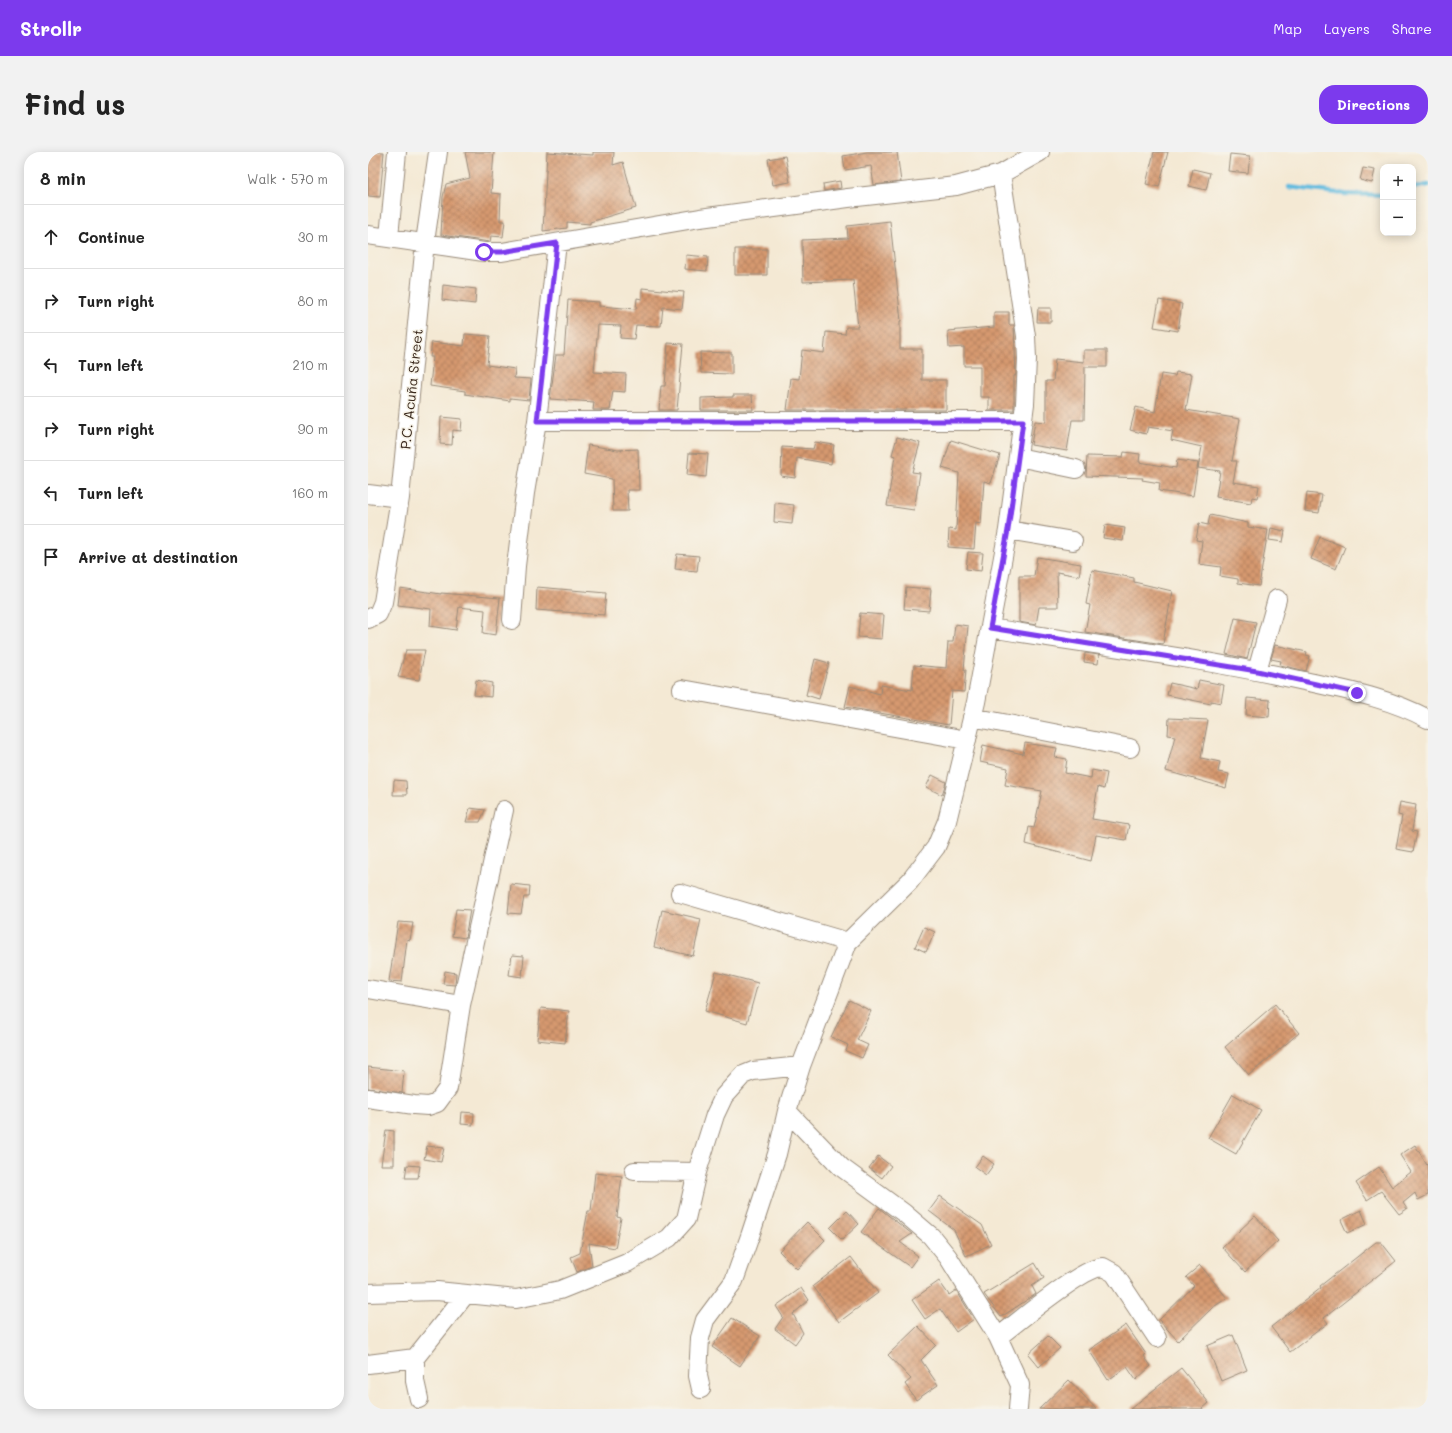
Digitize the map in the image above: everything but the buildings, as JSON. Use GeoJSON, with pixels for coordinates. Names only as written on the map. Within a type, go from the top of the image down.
{"type":"FeatureCollection","features":[{"type":"Feature","properties":{"kind":"street"},"geometry":{"type":"LineString","coordinates":[[389,237],[396,152]]}},
{"type":"Feature","properties":{"kind":"street","name":"P.C. Acuña Street"},"geometry":{"type":"LineString","coordinates":[[368,619],[378,614],[383,602],[400,498],[425,242],[438,152]]}},
{"type":"Feature","properties":{"kind":"street"},"geometry":{"type":"LineString","coordinates":[[368,235],[425,242],[484,252],[502,252],[700,218],[848,198],[956,186],[1001,174],[1040,152]]}},
{"type":"Feature","properties":{"kind":"street"},"geometry":{"type":"LineString","coordinates":[[701,1389],[698,1376],[700,1338],[706,1320],[734,1280],[777,1154],[787,1111],[801,1066],[848,942],[910,881],[936,847],[947,821],[972,717],[990,628],[1008,530],[1023,421],[1028,359],[1026,336],[1001,174]]}},
{"type":"Feature","properties":{"kind":"street"},"geometry":{"type":"LineString","coordinates":[[512,620],[516,566],[525,493],[537,421],[557,243]]}},
{"type":"Feature","properties":{"kind":"street"},"geometry":{"type":"LineString","coordinates":[[537,421],[1023,421]]}},
{"type":"Feature","properties":{"kind":"street"},"geometry":{"type":"LineString","coordinates":[[1018,456],[1076,469]]}},
{"type":"Feature","properties":{"kind":"street"},"geometry":{"type":"LineString","coordinates":[[368,494],[400,498]]}},
{"type":"Feature","properties":{"kind":"street"},"geometry":{"type":"LineString","coordinates":[[1008,530],[1074,541]]}},
{"type":"Feature","properties":{"kind":"street"},"geometry":{"type":"LineString","coordinates":[[1257,671],[1277,599]]}},
{"type":"Feature","properties":{"kind":"street"},"geometry":{"type":"LineString","coordinates":[[990,628],[1257,671],[1357,693],[1405,709],[1428,719]]}},
{"type":"Feature","properties":{"kind":"street"},"geometry":{"type":"LineString","coordinates":[[682,689],[966,740]]}},
{"type":"Feature","properties":{"kind":"street"},"geometry":{"type":"LineString","coordinates":[[972,717],[1130,748]]}},
{"type":"Feature","properties":{"kind":"street"},"geometry":{"type":"LineString","coordinates":[[368,1098],[428,1106],[437,1103],[448,1088],[461,1005],[504,810]]}},
{"type":"Feature","properties":{"kind":"street"},"geometry":{"type":"LineString","coordinates":[[680,893],[848,942]]}},
{"type":"Feature","properties":{"kind":"street"},"geometry":{"type":"LineString","coordinates":[[368,989],[461,1005]]}},
{"type":"Feature","properties":{"kind":"street"},"geometry":{"type":"LineString","coordinates":[[368,1293],[437,1291],[516,1299],[560,1290],[626,1263],[669,1238],[686,1220],[697,1172],[715,1115],[724,1096],[743,1075],[752,1071],[801,1066]]}},
{"type":"Feature","properties":{"kind":"street"},"geometry":{"type":"LineString","coordinates":[[787,1111],[841,1167],[904,1213],[931,1236],[948,1258],[998,1338],[1020,1385],[1018,1409]]}},
{"type":"Feature","properties":{"kind":"street"},"geometry":{"type":"LineString","coordinates":[[634,1171],[697,1172]]}},
{"type":"Feature","properties":{"kind":"street"},"geometry":{"type":"LineString","coordinates":[[998,1338],[1049,1297],[1087,1271],[1103,1267],[1114,1273],[1157,1338]]}},
{"type":"Feature","properties":{"kind":"street"},"geometry":{"type":"LineString","coordinates":[[419,1399],[415,1381],[415,1358],[466,1294]]}},
{"type":"Feature","properties":{"kind":"street"},"geometry":{"type":"LineString","coordinates":[[368,1364],[415,1358]]}},
{"type":"Feature","properties":{"kind":"waterway"},"geometry":{"type":"LineString","coordinates":[[1416,187],[1428,185]]}},
{"type":"Feature","properties":{"kind":"waterway"},"geometry":{"type":"LineString","coordinates":[[1289,187],[1345,194],[1380,195]]}},
{"type":"Feature","properties":{"kind":"route"},"geometry":{"type":"LineString","coordinates":[[484,252],[502,252],[557,243],[537,421],[1023,421],[1001,574],[990,628],[1257,671],[1357,693]]}}]}
